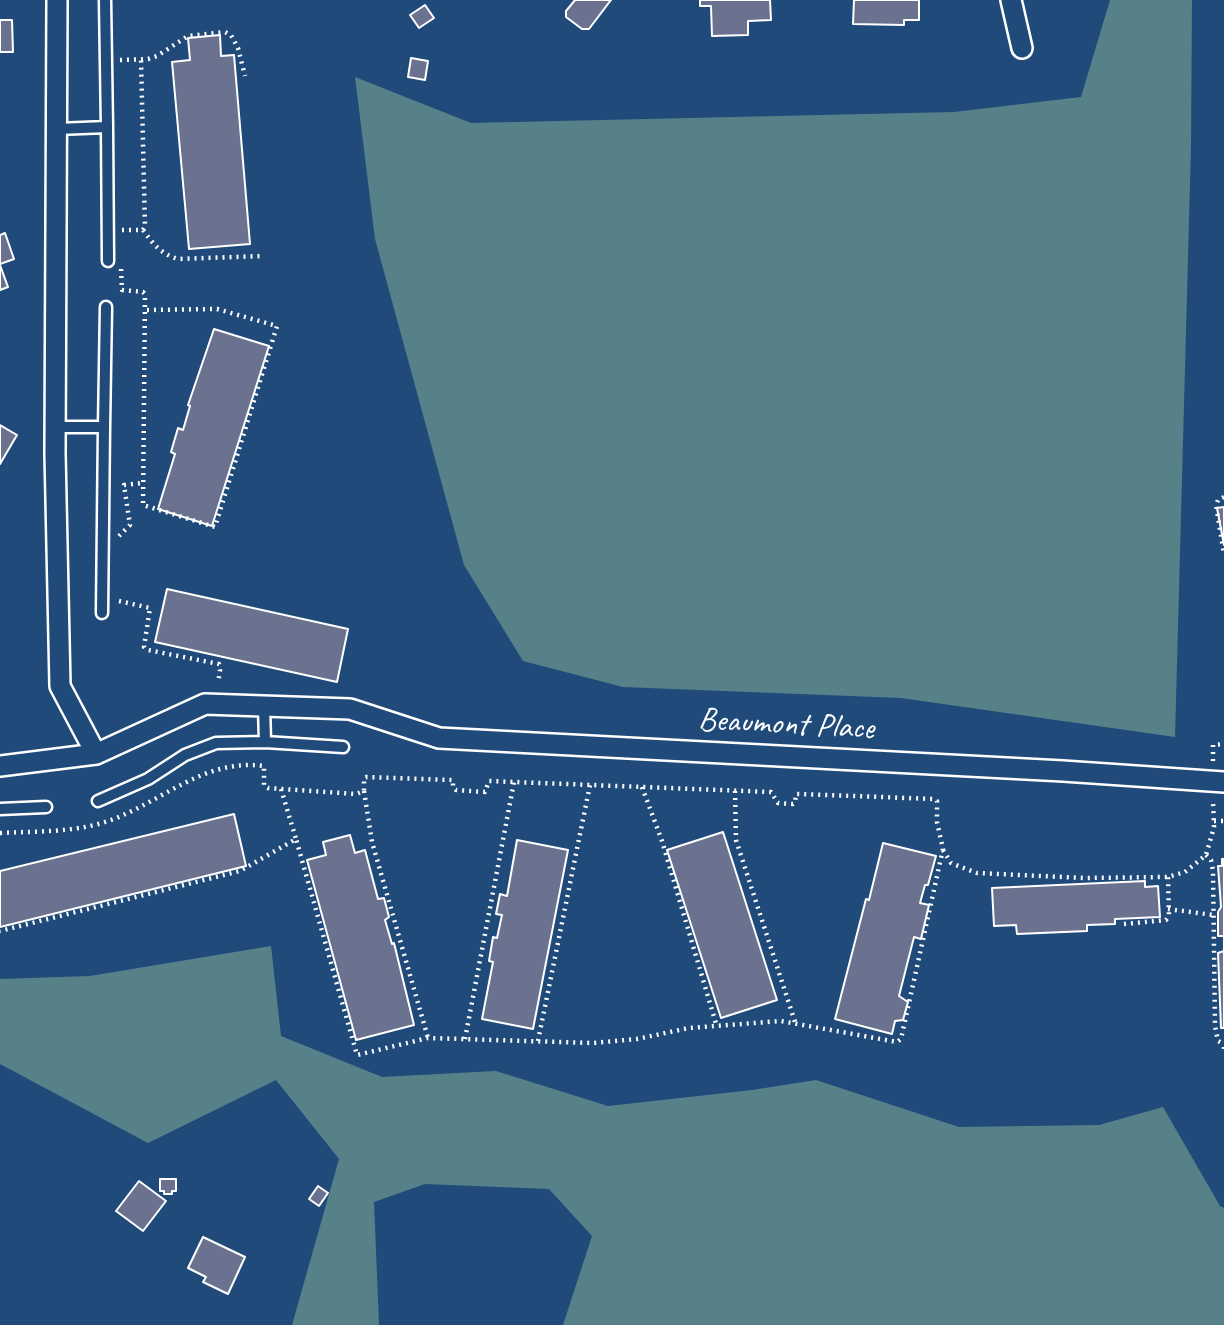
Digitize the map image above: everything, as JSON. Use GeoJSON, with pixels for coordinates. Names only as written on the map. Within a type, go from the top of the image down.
{"type":"FeatureCollection","features":[{"type":"Feature","properties":{"kind":"street"},"geometry":{"type":"LineString","coordinates":[[57,0],[55,427],[60,686],[96,754]]}},
{"type":"Feature","properties":{"kind":"street"},"geometry":{"type":"LineString","coordinates":[[1011,0],[1023,48]]}},
{"type":"Feature","properties":{"kind":"street","name":"Beaumont Place"},"geometry":{"type":"LineString","coordinates":[[0,765],[96,754],[205,704],[350,709],[439,738],[1063,771],[1219,782]]}},
{"type":"Feature","properties":{"kind":"lane"},"geometry":{"type":"LineString","coordinates":[[105,0],[108,261]]}},
{"type":"Feature","properties":{"kind":"lane"},"geometry":{"type":"LineString","coordinates":[[57,129],[107,127]]}},
{"type":"Feature","properties":{"kind":"lane"},"geometry":{"type":"LineString","coordinates":[[102,613],[106,307]]}},
{"type":"Feature","properties":{"kind":"lane"},"geometry":{"type":"LineString","coordinates":[[55,427],[104,427]]}},
{"type":"Feature","properties":{"kind":"lane"},"geometry":{"type":"LineString","coordinates":[[264,706],[265,742]]}},
{"type":"Feature","properties":{"kind":"lane"},"geometry":{"type":"LineString","coordinates":[[98,801],[148,779],[186,755],[216,743],[265,742],[343,747]]}},
{"type":"Feature","properties":{"kind":"lane"},"geometry":{"type":"LineString","coordinates":[[0,809],[47,807]]}},
{"type":"Feature","properties":{"kind":"path"},"geometry":{"type":"LineString","coordinates":[[119,58],[141,59],[157,56],[188,36],[225,32],[231,35],[238,48],[244,76]]}},
{"type":"Feature","properties":{"kind":"path"},"geometry":{"type":"LineString","coordinates":[[141,59],[143,230]]}},
{"type":"Feature","properties":{"kind":"path"},"geometry":{"type":"LineString","coordinates":[[121,234],[122,230],[143,230]]}},
{"type":"Feature","properties":{"kind":"path"},"geometry":{"type":"LineString","coordinates":[[143,230],[156,247],[166,255],[178,259],[263,256]]}},
{"type":"Feature","properties":{"kind":"path"},"geometry":{"type":"LineString","coordinates":[[121,257],[122,290],[143,292],[145,310],[143,505],[215,527],[277,330],[274,325],[217,309],[145,310]]}},
{"type":"Feature","properties":{"kind":"path"},"geometry":{"type":"LineString","coordinates":[[118,541],[119,534],[130,525],[124,485],[142,483]]}},
{"type":"Feature","properties":{"kind":"path"},"geometry":{"type":"LineString","coordinates":[[1224,497],[1218,500],[1216,505],[1224,554]]}},
{"type":"Feature","properties":{"kind":"path"},"geometry":{"type":"LineString","coordinates":[[118,589],[119,614]]}},
{"type":"Feature","properties":{"kind":"path"},"geometry":{"type":"LineString","coordinates":[[118,601],[150,608],[144,647],[219,664],[218,684]]}},
{"type":"Feature","properties":{"kind":"path"},"geometry":{"type":"LineString","coordinates":[[428,1038],[372,842],[367,820],[364,778],[453,780],[456,790],[485,792],[489,781],[771,792],[778,803],[793,804],[796,794],[934,799],[937,800],[937,822],[943,849],[951,863],[977,873],[1084,878],[1168,877],[1185,872],[1206,855],[1219,782],[1213,745],[1224,744]]}},
{"type":"Feature","properties":{"kind":"path"},"geometry":{"type":"LineString","coordinates":[[0,833],[78,830],[125,815],[208,771],[242,765],[264,766],[264,786],[356,794],[364,790]]}},
{"type":"Feature","properties":{"kind":"path"},"geometry":{"type":"LineString","coordinates":[[465,1039],[514,782]]}},
{"type":"Feature","properties":{"kind":"path"},"geometry":{"type":"LineString","coordinates":[[538,1041],[590,785]]}},
{"type":"Feature","properties":{"kind":"path"},"geometry":{"type":"LineString","coordinates":[[642,787],[662,841],[717,1027]]}},
{"type":"Feature","properties":{"kind":"path"},"geometry":{"type":"LineString","coordinates":[[281,789],[357,1055],[428,1038],[593,1043],[637,1039],[689,1028],[781,1021],[897,1042],[901,1039],[943,849]]}},
{"type":"Feature","properties":{"kind":"path"},"geometry":{"type":"LineString","coordinates":[[736,791],[736,840],[795,1022]]}},
{"type":"Feature","properties":{"kind":"path"},"geometry":{"type":"LineString","coordinates":[[1214,821],[1224,821]]}},
{"type":"Feature","properties":{"kind":"path"},"geometry":{"type":"LineString","coordinates":[[0,931],[240,871],[296,839]]}},
{"type":"Feature","properties":{"kind":"path"},"geometry":{"type":"LineString","coordinates":[[1206,855],[1211,860],[1213,872],[1215,1026],[1218,1041],[1224,1048]]}},
{"type":"Feature","properties":{"kind":"path"},"geometry":{"type":"LineString","coordinates":[[1124,924],[1166,920],[1169,916],[1168,877]]}},
{"type":"Feature","properties":{"kind":"path"},"geometry":{"type":"LineString","coordinates":[[1168,909],[1213,915]]}},
{"type":"Feature","properties":{"kind":"green space"},"geometry":{"type":"Polygon","coordinates":[[[1110,0],[1192,0],[1191,146],[1175,737],[901,698],[623,687],[523,661],[464,565],[375,239],[355,77],[471,123],[954,112],[1081,97],[1110,0]]]}},
{"type":"Feature","properties":{"kind":"green space"},"geometry":{"type":"Polygon","coordinates":[[[271,946],[281,1036],[382,1077],[496,1071],[608,1106],[816,1080],[959,1127],[1099,1125],[1163,1107],[1220,1206],[1224,1208],[1224,1325],[563,1325],[592,1236],[549,1189],[425,1184],[374,1202],[379,1325],[292,1325],[339,1159],[276,1080],[148,1143],[0,1064],[0,979],[90,976],[271,946]]]}},
{"type":"Feature","properties":{"kind":"building"},"geometry":{"type":"Polygon","coordinates":[[[575,0],[611,0],[589,29],[582,29],[566,17],[566,11],[575,0]]]}},
{"type":"Feature","properties":{"kind":"building"},"geometry":{"type":"Polygon","coordinates":[[[700,0],[770,0],[771,20],[748,21],[748,35],[712,36],[711,6],[700,6],[700,0]]]}},
{"type":"Feature","properties":{"kind":"building"},"geometry":{"type":"Polygon","coordinates":[[[854,0],[919,0],[919,20],[904,20],[904,25],[853,24],[854,0]]]}},
{"type":"Feature","properties":{"kind":"building"},"geometry":{"type":"Polygon","coordinates":[[[425,5],[434,18],[419,28],[410,15],[425,5]]]}},
{"type":"Feature","properties":{"kind":"building"},"geometry":{"type":"Polygon","coordinates":[[[0,20],[12,20],[13,52],[0,52],[0,20]]]}},
{"type":"Feature","properties":{"kind":"building"},"geometry":{"type":"Polygon","coordinates":[[[220,35],[221,56],[234,55],[250,244],[189,249],[172,62],[190,60],[188,38],[220,35]]]}},
{"type":"Feature","properties":{"kind":"building"},"geometry":{"type":"Polygon","coordinates":[[[411,58],[428,61],[425,80],[408,77],[411,58]]]}},
{"type":"Feature","properties":{"kind":"building"},"geometry":{"type":"Polygon","coordinates":[[[5,233],[14,259],[0,264],[0,235],[5,233]]]}},
{"type":"Feature","properties":{"kind":"building"},"geometry":{"type":"Polygon","coordinates":[[[0,265],[8,287],[0,290],[0,265]]]}},
{"type":"Feature","properties":{"kind":"building"},"geometry":{"type":"Polygon","coordinates":[[[214,329],[269,346],[212,526],[158,509],[175,454],[171,452],[178,428],[183,430],[190,406],[188,405],[214,329]]]}},
{"type":"Feature","properties":{"kind":"building"},"geometry":{"type":"Polygon","coordinates":[[[0,425],[17,435],[0,464],[0,425]]]}},
{"type":"Feature","properties":{"kind":"building"},"geometry":{"type":"Polygon","coordinates":[[[1224,507],[1224,545],[1217,508],[1224,507]]]}},
{"type":"Feature","properties":{"kind":"building"},"geometry":{"type":"Polygon","coordinates":[[[167,589],[348,629],[337,682],[155,642],[167,589]]]}},
{"type":"Feature","properties":{"kind":"building"},"geometry":{"type":"Polygon","coordinates":[[[234,814],[246,866],[0,927],[0,871],[234,814]]]}},
{"type":"Feature","properties":{"kind":"building"},"geometry":{"type":"Polygon","coordinates":[[[723,832],[777,1000],[721,1018],[667,850],[723,832]]]}},
{"type":"Feature","properties":{"kind":"building"},"geometry":{"type":"Polygon","coordinates":[[[350,835],[355,853],[365,850],[378,899],[384,898],[389,917],[385,920],[392,944],[394,943],[414,1025],[356,1040],[307,860],[326,855],[323,842],[350,835]]]}},
{"type":"Feature","properties":{"kind":"building"},"geometry":{"type":"Polygon","coordinates":[[[517,840],[568,850],[533,1029],[482,1019],[493,962],[489,961],[493,937],[497,938],[502,915],[496,914],[500,894],[507,896],[517,840]]]}},
{"type":"Feature","properties":{"kind":"building"},"geometry":{"type":"Polygon","coordinates":[[[883,843],[936,856],[920,903],[929,905],[921,939],[914,937],[899,996],[908,1002],[903,1020],[895,1021],[892,1034],[835,1019],[883,843]]]}},
{"type":"Feature","properties":{"kind":"building"},"geometry":{"type":"Polygon","coordinates":[[[1222,859],[1224,936],[1218,936],[1218,912],[1221,907],[1218,866],[1222,866],[1222,859]]]}},
{"type":"Feature","properties":{"kind":"building"},"geometry":{"type":"Polygon","coordinates":[[[1145,881],[1145,887],[1158,886],[1160,917],[1115,919],[1115,924],[1087,925],[1087,931],[1017,934],[1016,925],[994,926],[992,888],[1145,881]]]}},
{"type":"Feature","properties":{"kind":"building"},"geometry":{"type":"Polygon","coordinates":[[[1224,951],[1224,1028],[1221,1028],[1218,953],[1224,951]]]}},
{"type":"Feature","properties":{"kind":"building"},"geometry":{"type":"Polygon","coordinates":[[[160,1179],[176,1179],[176,1191],[164,1194],[164,1191],[160,1191],[160,1179]]]}},
{"type":"Feature","properties":{"kind":"building"},"geometry":{"type":"Polygon","coordinates":[[[139,1181],[166,1201],[143,1231],[116,1211],[139,1181]]]}},
{"type":"Feature","properties":{"kind":"building"},"geometry":{"type":"Polygon","coordinates":[[[318,1186],[328,1193],[319,1206],[309,1199],[318,1186]]]}},
{"type":"Feature","properties":{"kind":"building"},"geometry":{"type":"Polygon","coordinates":[[[203,1237],[245,1257],[228,1294],[203,1282],[206,1277],[188,1268],[203,1237]]]}}]}
